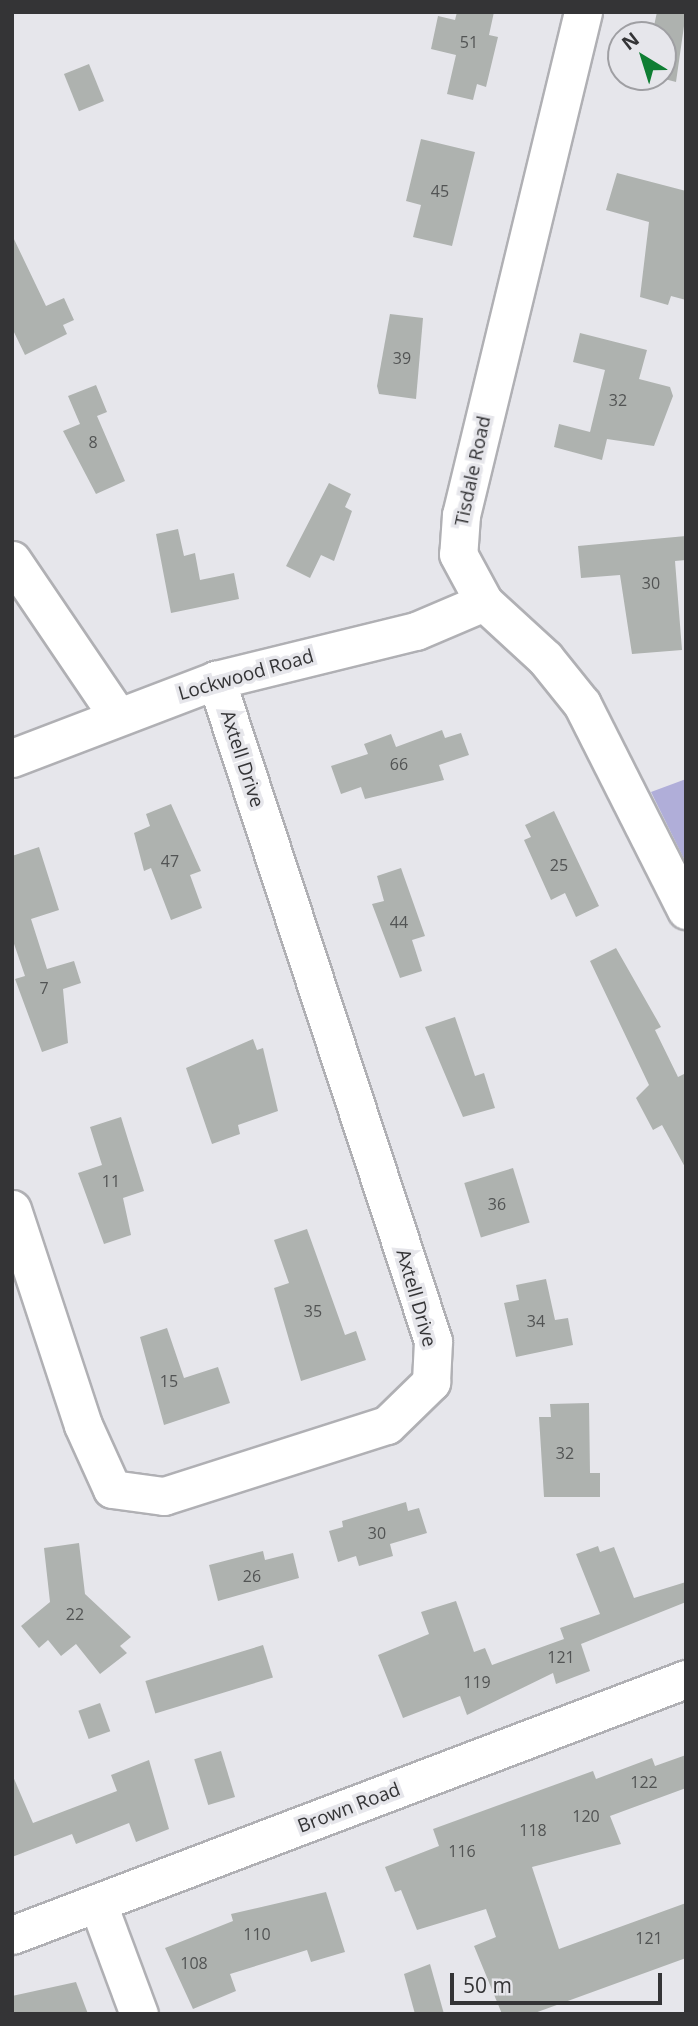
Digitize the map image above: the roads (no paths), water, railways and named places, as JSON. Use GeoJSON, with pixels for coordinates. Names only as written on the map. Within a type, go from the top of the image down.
{"type":"FeatureCollection","features":[{"type":"Feature","properties":{"kind":"street","name":"Tisdale Road"},"geometry":{"type":"LineString","coordinates":[[583,12],[461,515],[458,554],[484,602],[545,659],[582,704],[686,910]]}},
{"type":"Feature","properties":{"kind":"street"},"geometry":{"type":"LineString","coordinates":[[12,560],[117,715]]}},
{"type":"Feature","properties":{"kind":"street","name":"Lockwood Road"},"geometry":{"type":"LineString","coordinates":[[12,758],[117,715],[216,680],[416,631],[484,602]]}},
{"type":"Feature","properties":{"kind":"street","name":"Axtell Drive"},"geometry":{"type":"LineString","coordinates":[[12,1209],[83,1425],[112,1489],[164,1496],[387,1425],[431,1382],[433,1341],[216,680]]}},
{"type":"Feature","properties":{"kind":"street","name":"Brown Road"},"geometry":{"type":"LineString","coordinates":[[12,1935],[686,1679]]}},
{"type":"Feature","properties":{"kind":"street"},"geometry":{"type":"LineString","coordinates":[[98,1904],[139,2014]]}}]}
